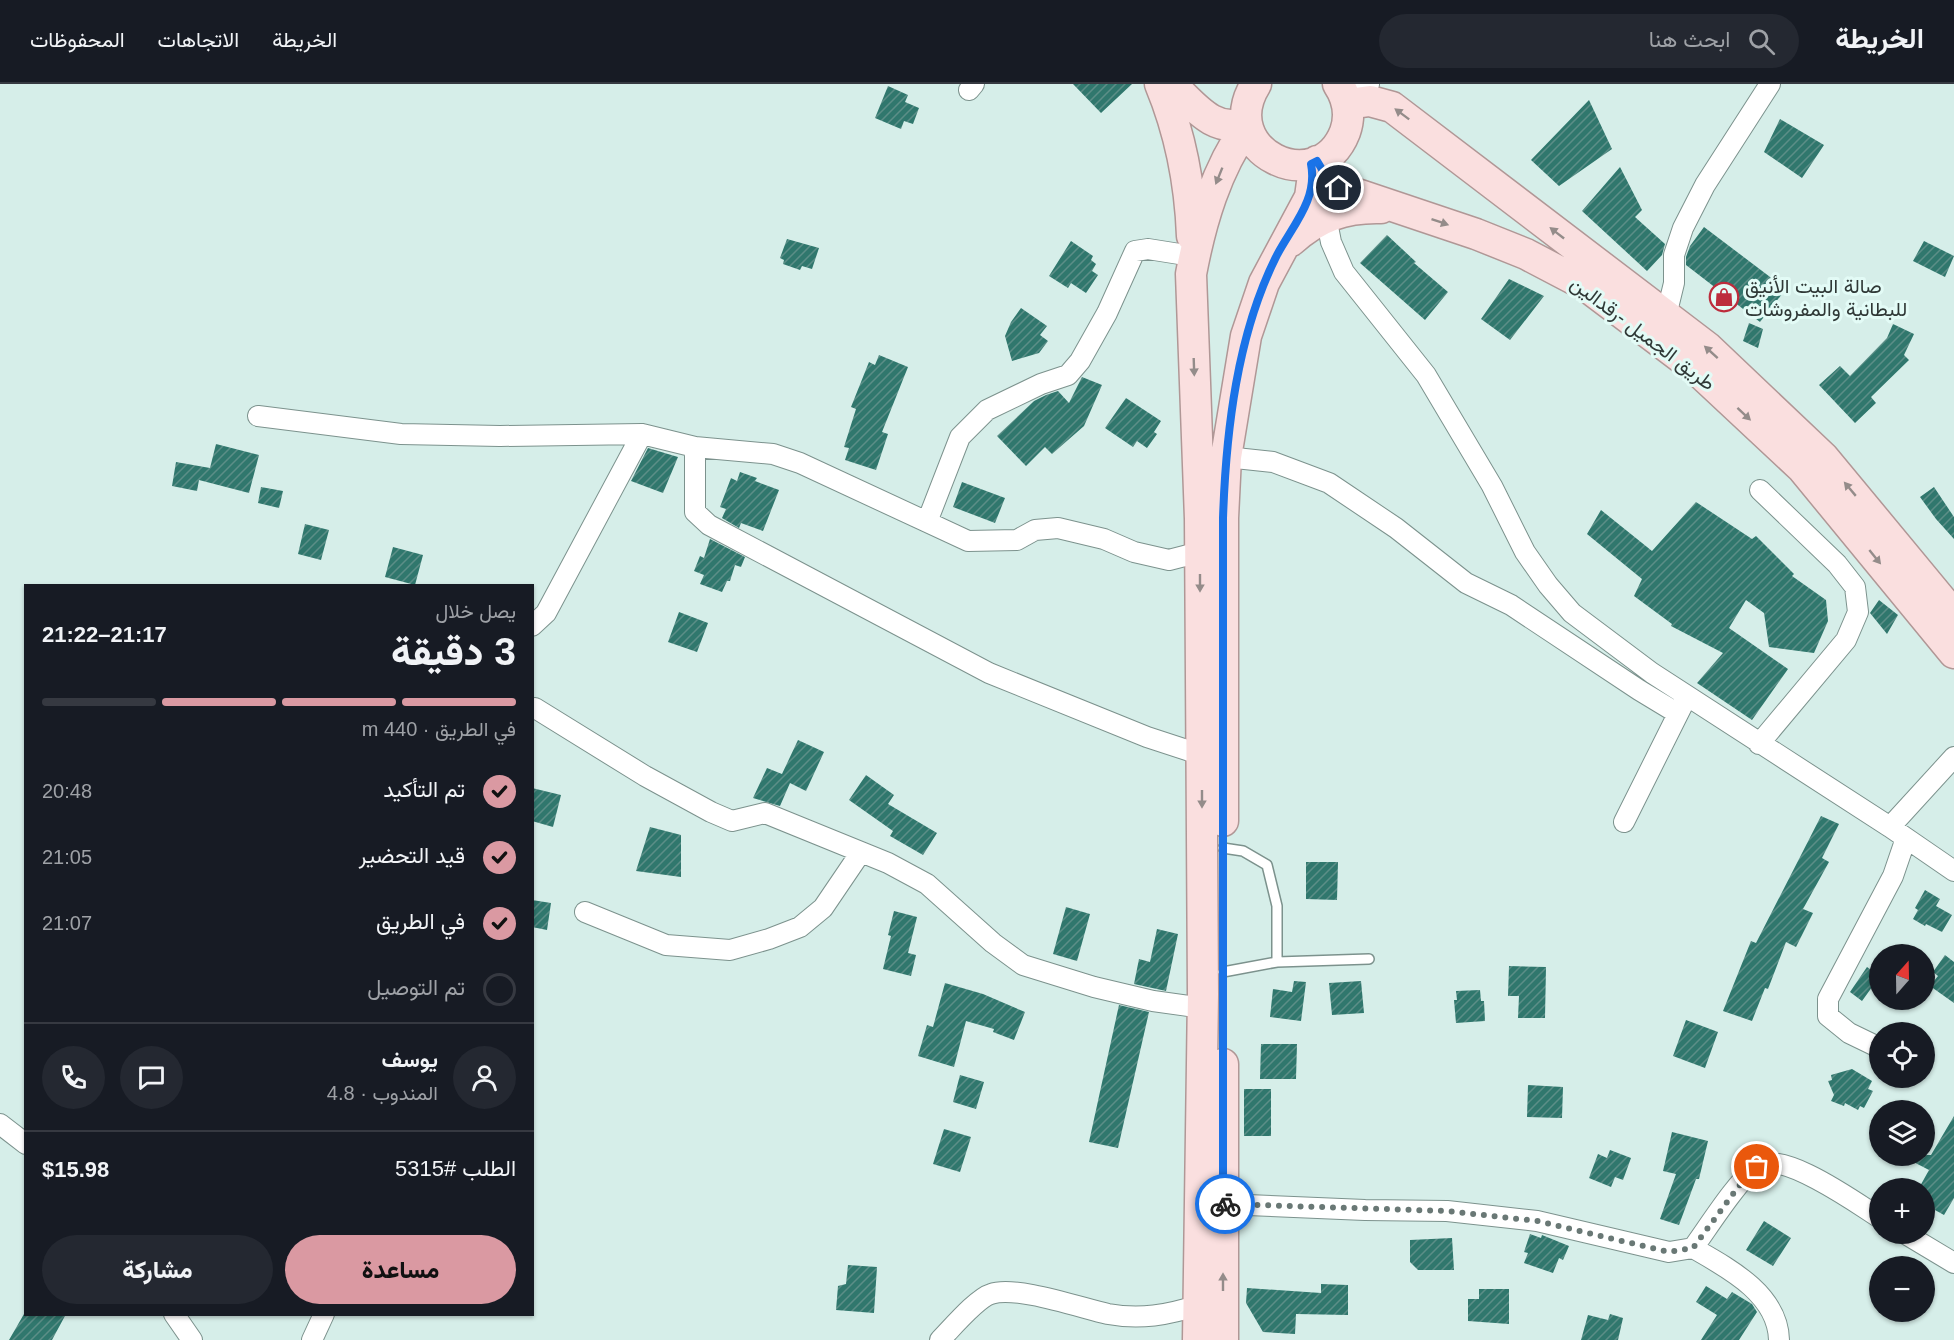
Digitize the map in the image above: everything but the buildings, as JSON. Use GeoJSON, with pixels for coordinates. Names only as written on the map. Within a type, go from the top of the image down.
{"type":"FeatureCollection","features":[{"type":"Feature","properties":{"kind":"main road"},"geometry":{"type":"LineString","coordinates":[[1160,84],[1172,116],[1185,168],[1191,220],[1191,265],[1211,518],[1223,848],[1223,1340]]}},
{"type":"Feature","properties":{"kind":"main road"},"geometry":{"type":"LineString","coordinates":[[1171,84],[1217,124],[1237,126],[1247,124]]}},
{"type":"Feature","properties":{"kind":"main road"},"geometry":{"type":"LineString","coordinates":[[1256,84],[1247,103],[1247,124],[1256,144],[1271,158],[1290,165],[1314,162],[1336,148],[1342,138],[1348,116],[1350,92]]}},
{"type":"Feature","properties":{"kind":"main road","name":"طريق الجميل -رقدالين"},"geometry":{"type":"LineString","coordinates":[[1350,92],[1392,107],[1707,347],[1824,458],[1954,615]]}},
{"type":"Feature","properties":{"kind":"main road"},"geometry":{"type":"LineString","coordinates":[[1191,265],[1198,235],[1216,181],[1247,124]]}},
{"type":"Feature","properties":{"kind":"main road"},"geometry":{"type":"LineString","coordinates":[[1198,1340],[1203,1008],[1200,552],[1226,457],[1246,336],[1264,283],[1310,197],[1314,162]]}},
{"type":"Feature","properties":{"kind":"main road","name":"طريق الجميل -رقدالين"},"geometry":{"type":"LineString","coordinates":[[1314,162],[1329,181],[1339,188],[1476,234],[1526,254],[1585,285],[1695,368],[1802,468],[1954,653]]}},
{"type":"Feature","properties":{"kind":"main road"},"geometry":{"type":"LineString","coordinates":[[1278,254],[1301,232],[1326,217],[1344,210],[1364,207],[1404,211]]}},
{"type":"Feature","properties":{"kind":"street"},"geometry":{"type":"LineString","coordinates":[[1666,316],[1674,283],[1674,255],[1683,228],[1705,185],[1770,84]]}},
{"type":"Feature","properties":{"kind":"street"},"geometry":{"type":"LineString","coordinates":[[1326,217],[1331,242],[1344,272],[1426,375],[1492,486],[1526,552],[1548,585],[1572,613],[1652,673],[1954,871]]}},
{"type":"Feature","properties":{"kind":"street"},"geometry":{"type":"LineString","coordinates":[[927,522],[960,437],[987,410],[1041,384],[1068,375],[1080,361],[1107,313],[1135,251],[1148,249],[1191,265]]}},
{"type":"Feature","properties":{"kind":"street"},"geometry":{"type":"LineString","coordinates":[[258,416],[401,434],[500,436],[642,434],[695,447],[773,454],[800,463],[968,541],[1017,540],[1035,530],[1058,528],[1104,539],[1134,552],[1169,560],[1200,552]]}},
{"type":"Feature","properties":{"kind":"street"},"geometry":{"type":"LineString","coordinates":[[534,624],[546,612],[642,434]]}},
{"type":"Feature","properties":{"kind":"street"},"geometry":{"type":"LineString","coordinates":[[695,447],[695,512],[709,525],[989,673],[1147,736],[1202,755]]}},
{"type":"Feature","properties":{"kind":"street"},"geometry":{"type":"LineString","coordinates":[[1226,457],[1274,462],[1329,483],[1396,528],[1466,583],[1511,605],[1677,713]]}},
{"type":"Feature","properties":{"kind":"street"},"geometry":{"type":"LineString","coordinates":[[1759,744],[1846,640],[1858,612],[1855,587],[1837,564],[1760,490]]}},
{"type":"Feature","properties":{"kind":"street"},"geometry":{"type":"LineString","coordinates":[[1624,822],[1677,713],[1688,696]]}},
{"type":"Feature","properties":{"kind":"street"},"geometry":{"type":"LineString","coordinates":[[535,708],[645,776],[711,813],[732,821],[765,813],[888,863],[927,884],[993,943],[1023,966],[1094,987],[1153,1001],[1203,1008]]}},
{"type":"Feature","properties":{"kind":"street"},"geometry":{"type":"LineString","coordinates":[[1890,827],[1954,757]]}},
{"type":"Feature","properties":{"kind":"street"},"geometry":{"type":"LineString","coordinates":[[1869,1043],[1849,1033],[1828,1016],[1828,999],[1893,876],[1906,838]]}},
{"type":"Feature","properties":{"kind":"street"},"geometry":{"type":"LineString","coordinates":[[585,912],[666,945],[730,950],[800,927],[823,908],[861,852]]}},
{"type":"Feature","properties":{"kind":"street"},"geometry":{"type":"LineString","coordinates":[[0,1124],[24,1142]]}},
{"type":"Feature","properties":{"kind":"street"},"geometry":{"type":"LineString","coordinates":[[1693,1248],[1739,1186],[1757,1167],[1770,1162],[1812,1175],[1869,1211]]}},
{"type":"Feature","properties":{"kind":"street"},"geometry":{"type":"LineString","coordinates":[[1223,1204],[1447,1211],[1537,1221],[1669,1252],[1693,1248],[1741,1276],[1767,1304],[1779,1326],[1779,1340]]}},
{"type":"Feature","properties":{"kind":"street"},"geometry":{"type":"LineString","coordinates":[[1922,1244],[1954,1263]]}},
{"type":"Feature","properties":{"kind":"street"},"geometry":{"type":"LineString","coordinates":[[940,1340],[984,1297],[991,1293],[1036,1296],[1110,1314],[1133,1317],[1170,1314],[1198,1305]]}},
{"type":"Feature","properties":{"kind":"street"},"geometry":{"type":"LineString","coordinates":[[175,1316],[192,1340]]}},
{"type":"Feature","properties":{"kind":"street"},"geometry":{"type":"LineString","coordinates":[[312,1340],[323,1316]]}},
{"type":"Feature","properties":{"kind":"lane"},"geometry":{"type":"LineString","coordinates":[[1223,848],[1243,851],[1267,865],[1277,906],[1277,962]]}},
{"type":"Feature","properties":{"kind":"lane"},"geometry":{"type":"LineString","coordinates":[[1223,972],[1277,962],[1369,959]]}},
{"type":"Feature","properties":{"kind":"way so far"},"geometry":{"type":"LineString","coordinates":[[1225,1204],[1447,1211],[1537,1221],[1669,1252],[1693,1248],[1739,1186],[1757,1167]]}},
{"type":"Feature","properties":{"kind":"place","name":"صالة البيت الأنيق للبطانية والمفروشات"},"geometry":{"type":"Point","coordinates":[1724,297]}},
{"type":"Feature","properties":{"kind":"route"},"geometry":{"type":"LineString","coordinates":[[1225,1204],[1223,1204],[1223,518],[1226,457],[1246,336],[1264,283],[1310,197],[1313,186],[1311,164],[1317,161],[1329,181],[1339,188]]}}]}
